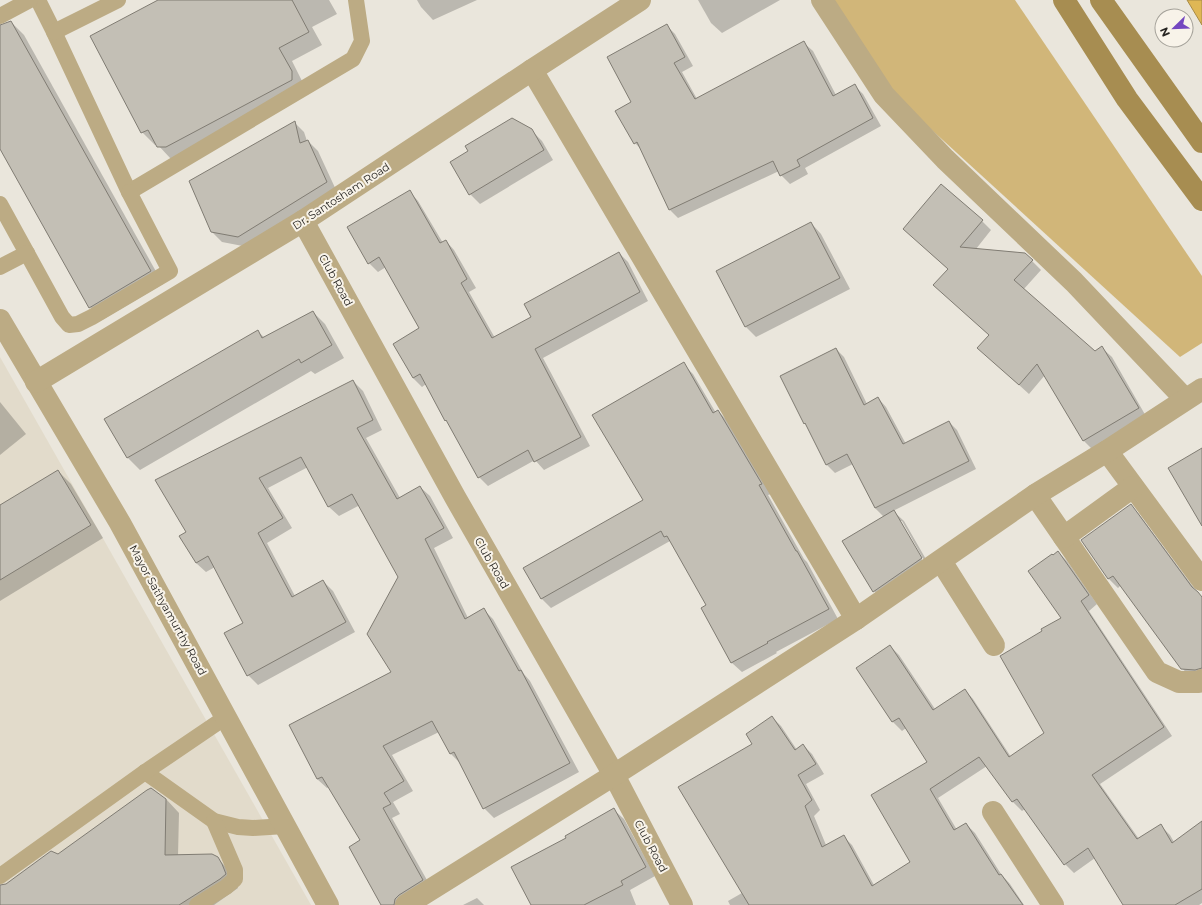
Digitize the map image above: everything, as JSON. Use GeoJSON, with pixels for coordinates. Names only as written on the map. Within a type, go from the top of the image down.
{"type":"FeatureCollection","features":[{"type":"Feature","properties":{"kind":"main road"},"geometry":{"type":"LineString","coordinates":[[1064,0],[1127,99],[1202,200]]}},
{"type":"Feature","properties":{"kind":"main road"},"geometry":{"type":"LineString","coordinates":[[1101,0],[1202,142]]}},
{"type":"Feature","properties":{"kind":"street","name":"Dr. Santosham Road"},"geometry":{"type":"LineString","coordinates":[[36,382],[304,221],[640,0]]}},
{"type":"Feature","properties":{"kind":"street"},"geometry":{"type":"LineString","coordinates":[[406,905],[614,775],[856,619],[1035,495],[1194,394],[945,159],[884,95],[822,0]]}},
{"type":"Feature","properties":{"kind":"street"},"geometry":{"type":"LineString","coordinates":[[532,70],[856,619]]}},
{"type":"Feature","properties":{"kind":"street","name":"Club Road"},"geometry":{"type":"LineString","coordinates":[[304,221],[454,497],[614,775],[682,905]]}},
{"type":"Feature","properties":{"kind":"street","name":"Mayor Sathyamurthy Road"},"geometry":{"type":"LineString","coordinates":[[0,320],[120,523],[328,905]]}},
{"type":"Feature","properties":{"kind":"street"},"geometry":{"type":"LineString","coordinates":[[1106,451],[1202,580]]}},
{"type":"Feature","properties":{"kind":"street"},"geometry":{"type":"LineString","coordinates":[[1064,537],[1132,487]]}},
{"type":"Feature","properties":{"kind":"street"},"geometry":{"type":"LineString","coordinates":[[1035,495],[1157,672],[1179,682],[1199,682],[1202,680]]}},
{"type":"Feature","properties":{"kind":"street"},"geometry":{"type":"LineString","coordinates":[[941,561],[994,645]]}},
{"type":"Feature","properties":{"kind":"street"},"geometry":{"type":"LineString","coordinates":[[993,812],[1053,905]]}},
{"type":"Feature","properties":{"kind":"lane"},"geometry":{"type":"LineString","coordinates":[[0,16],[30,0]]}},
{"type":"Feature","properties":{"kind":"lane"},"geometry":{"type":"LineString","coordinates":[[0,204],[62,317],[69,325],[78,324],[92,317],[170,271],[129,192],[38,0]]}},
{"type":"Feature","properties":{"kind":"lane"},"geometry":{"type":"LineString","coordinates":[[54,32],[118,0]]}},
{"type":"Feature","properties":{"kind":"lane"},"geometry":{"type":"LineString","coordinates":[[129,192],[352,59],[362,41],[356,0]]}},
{"type":"Feature","properties":{"kind":"lane"},"geometry":{"type":"LineString","coordinates":[[0,267],[27,253]]}},
{"type":"Feature","properties":{"kind":"lane"},"geometry":{"type":"LineString","coordinates":[[0,876],[145,772],[226,717]]}},
{"type":"Feature","properties":{"kind":"lane"},"geometry":{"type":"LineString","coordinates":[[145,772],[214,821],[238,827],[253,828],[285,826]]}},
{"type":"Feature","properties":{"kind":"lane"},"geometry":{"type":"LineString","coordinates":[[197,905],[226,887],[235,879],[235,870],[214,821]]}},
{"type":"Feature","properties":{"kind":"shaded area"},"geometry":{"type":"Polygon","coordinates":[[[829,0],[1015,0],[1202,276],[1202,343],[1180,357],[876,79],[829,0]]]}},
{"type":"Feature","properties":{"kind":"shaded area"},"geometry":{"type":"Polygon","coordinates":[[[1187,0],[1202,0],[1202,25],[1194,12],[1194,8],[1192,8],[1187,0]]]}},
{"type":"Feature","properties":{"kind":"shaded area"},"geometry":{"type":"Polygon","coordinates":[[[0,357],[311,905],[0,905],[0,357]]]}},
{"type":"Feature","properties":{"kind":"building"},"geometry":{"type":"Polygon","coordinates":[[[158,0],[292,0],[309,32],[279,48],[292,71],[292,80],[166,147],[157,147],[148,130],[141,133],[90,36],[158,0]]]}},
{"type":"Feature","properties":{"kind":"building"},"geometry":{"type":"Polygon","coordinates":[[[11,21],[151,271],[89,308],[0,149],[0,25],[11,21]]]}},
{"type":"Feature","properties":{"kind":"building"},"geometry":{"type":"Polygon","coordinates":[[[667,24],[685,57],[674,63],[695,99],[804,41],[833,96],[855,84],[873,118],[797,160],[800,166],[780,176],[773,161],[669,210],[637,142],[634,144],[615,111],[631,102],[607,57],[667,24]]]}},
{"type":"Feature","properties":{"kind":"building"},"geometry":{"type":"Polygon","coordinates":[[[512,118],[532,129],[544,150],[469,195],[450,162],[468,151],[465,146],[512,118]]]}},
{"type":"Feature","properties":{"kind":"building"},"geometry":{"type":"Polygon","coordinates":[[[295,121],[300,143],[308,140],[327,182],[238,237],[211,232],[189,181],[295,121]]]}},
{"type":"Feature","properties":{"kind":"building"},"geometry":{"type":"Polygon","coordinates":[[[941,184],[983,220],[960,247],[1025,253],[1033,260],[1014,280],[1095,351],[1102,346],[1139,408],[1083,441],[1037,364],[1019,385],[977,348],[989,335],[933,285],[948,269],[903,229],[941,184]]]}},
{"type":"Feature","properties":{"kind":"building"},"geometry":{"type":"Polygon","coordinates":[[[410,190],[440,243],[446,240],[467,279],[461,283],[492,338],[531,317],[524,304],[619,252],[640,292],[535,349],[581,437],[534,462],[528,450],[478,478],[420,374],[413,378],[393,344],[419,328],[379,257],[368,264],[347,227],[410,190]]]}},
{"type":"Feature","properties":{"kind":"building"},"geometry":{"type":"Polygon","coordinates":[[[811,222],[840,278],[745,327],[716,271],[811,222]]]}},
{"type":"Feature","properties":{"kind":"building"},"geometry":{"type":"Polygon","coordinates":[[[313,311],[332,345],[301,363],[299,359],[127,458],[104,419],[258,330],[262,338],[313,311]]]}},
{"type":"Feature","properties":{"kind":"building"},"geometry":{"type":"Polygon","coordinates":[[[836,348],[864,405],[878,397],[903,444],[949,421],[969,461],[875,508],[847,454],[826,465],[780,376],[836,348]]]}},
{"type":"Feature","properties":{"kind":"building"},"geometry":{"type":"Polygon","coordinates":[[[684,362],[713,413],[718,410],[762,484],[759,485],[829,609],[731,663],[701,608],[706,605],[667,536],[664,537],[661,531],[541,599],[523,568],[643,500],[592,415],[684,362]]]}},
{"type":"Feature","properties":{"kind":"building"},"geometry":{"type":"Polygon","coordinates":[[[353,380],[373,420],[357,428],[397,499],[420,486],[444,528],[425,539],[465,619],[484,608],[519,671],[521,670],[570,763],[483,809],[454,752],[450,754],[432,721],[383,746],[404,781],[384,793],[391,804],[383,808],[423,880],[399,895],[395,899],[394,905],[381,905],[349,847],[360,840],[322,777],[317,779],[289,725],[391,672],[367,634],[398,577],[352,494],[328,507],[301,457],[259,478],[283,518],[258,533],[292,597],[323,580],[346,622],[247,676],[224,633],[243,623],[208,556],[196,563],[179,536],[186,532],[155,480],[353,380]]]}},
{"type":"Feature","properties":{"kind":"building"},"geometry":{"type":"Polygon","coordinates":[[[1202,448],[1202,526],[1168,468],[1202,448]]]}},
{"type":"Feature","properties":{"kind":"building"},"geometry":{"type":"Polygon","coordinates":[[[58,470],[91,525],[0,580],[0,505],[58,470]]]}},
{"type":"Feature","properties":{"kind":"building"},"geometry":{"type":"Polygon","coordinates":[[[1131,504],[1192,587],[1202,597],[1202,668],[1195,670],[1181,669],[1113,576],[1108,579],[1081,540],[1131,504]]]}},
{"type":"Feature","properties":{"kind":"building"},"geometry":{"type":"Polygon","coordinates":[[[894,510],[922,558],[873,592],[842,541],[894,510]]]}},
{"type":"Feature","properties":{"kind":"building"},"geometry":{"type":"Polygon","coordinates":[[[1058,551],[1089,595],[1081,601],[1164,727],[1092,775],[1137,839],[1161,824],[1172,843],[1202,821],[1202,889],[1175,905],[1123,905],[1088,848],[1064,865],[1017,799],[1012,802],[979,757],[930,789],[954,830],[966,823],[999,875],[1001,874],[1023,905],[749,905],[678,787],[752,744],[746,734],[772,716],[795,750],[803,744],[816,764],[798,775],[812,800],[805,806],[822,847],[844,835],[872,886],[910,862],[871,795],[927,762],[899,718],[892,722],[856,668],[890,645],[933,710],[965,689],[1009,757],[1044,733],[1000,656],[1042,631],[1041,629],[1061,618],[1028,571],[1058,551]]]}},
{"type":"Feature","properties":{"kind":"building"},"geometry":{"type":"Polygon","coordinates":[[[151,788],[166,799],[165,855],[212,854],[218,857],[226,874],[220,879],[179,905],[0,905],[0,885],[6,884],[51,851],[58,854],[151,788]]]}},
{"type":"Feature","properties":{"kind":"building"},"geometry":{"type":"Polygon","coordinates":[[[614,808],[646,867],[621,881],[623,885],[584,905],[531,905],[511,867],[566,838],[565,836],[614,808]]]}}]}
